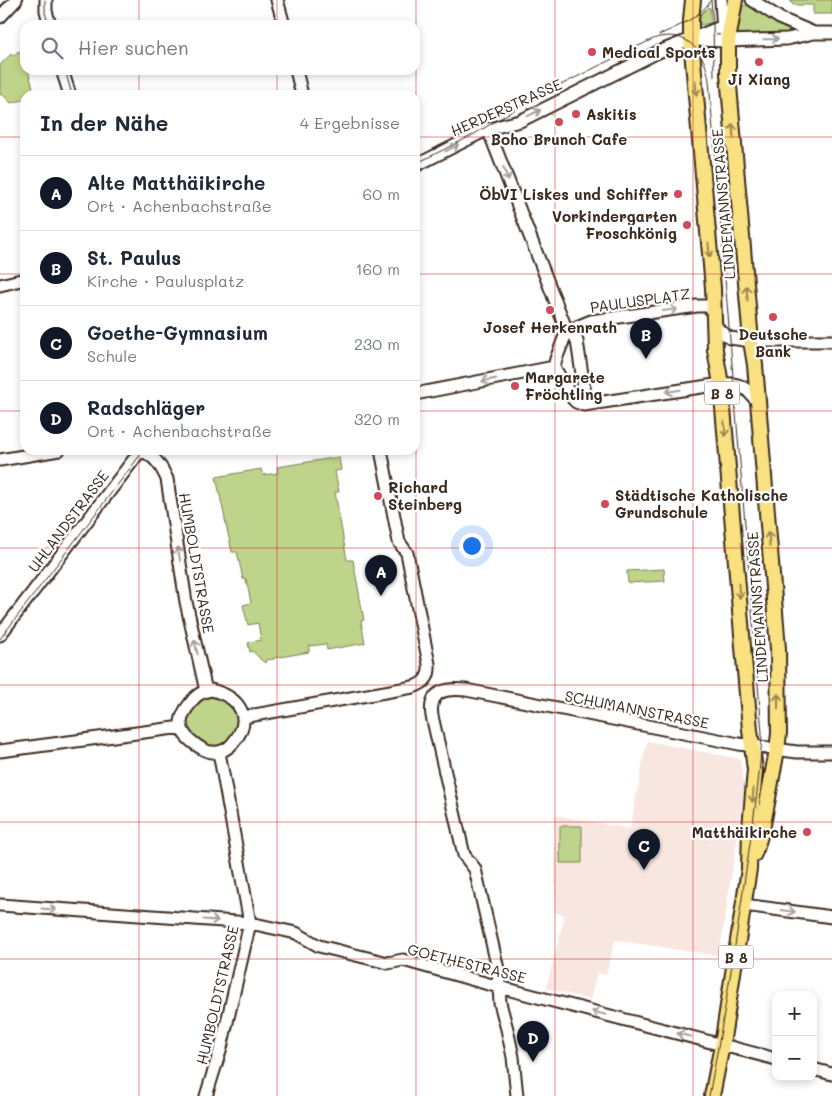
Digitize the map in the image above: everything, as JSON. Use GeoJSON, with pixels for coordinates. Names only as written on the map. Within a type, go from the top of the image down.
{"type":"FeatureCollection","features":[{"type":"Feature","properties":{"kind":"main road","name":"B 8"},"geometry":{"type":"LineString","coordinates":[[691,39],[693,0]]}},
{"type":"Feature","properties":{"kind":"main road","name":"B 8"},"geometry":{"type":"LineString","coordinates":[[728,41],[734,7]]}},
{"type":"Feature","properties":{"kind":"main road","name":"LINDEMANNSTRASSE"},"geometry":{"type":"LineString","coordinates":[[691,39],[714,310],[715,350],[721,384],[755,770],[749,869],[722,1044],[712,1096]]}},
{"type":"Feature","properties":{"kind":"main road","name":"LINDEMANNSTRASSE"},"geometry":{"type":"LineString","coordinates":[[728,41],[728,74],[751,341],[755,365],[778,649],[777,750],[762,830],[749,869]]}},
{"type":"Feature","properties":{"kind":"street"},"geometry":{"type":"LineString","coordinates":[[0,17],[16,0]]}},
{"type":"Feature","properties":{"kind":"street"},"geometry":{"type":"LineString","coordinates":[[46,0],[49,20]]}},
{"type":"Feature","properties":{"kind":"street"},"geometry":{"type":"LineString","coordinates":[[277,0],[283,20]]}},
{"type":"Feature","properties":{"kind":"street"},"geometry":{"type":"LineString","coordinates":[[721,0],[722,26],[728,41]]}},
{"type":"Feature","properties":{"kind":"street"},"geometry":{"type":"LineString","coordinates":[[752,0],[781,19],[814,33]]}},
{"type":"Feature","properties":{"kind":"street"},"geometry":{"type":"LineString","coordinates":[[722,26],[727,22],[734,7]]}},
{"type":"Feature","properties":{"kind":"street","name":"HERDERSTRASSE"},"geometry":{"type":"LineString","coordinates":[[420,163],[488,129],[520,120],[640,61],[722,26]]}},
{"type":"Feature","properties":{"kind":"street"},"geometry":{"type":"LineString","coordinates":[[691,39],[728,41],[787,39],[814,33],[832,33]]}},
{"type":"Feature","properties":{"kind":"street"},"geometry":{"type":"LineString","coordinates":[[64,75],[68,90]]}},
{"type":"Feature","properties":{"kind":"street"},"geometry":{"type":"LineString","coordinates":[[297,75],[301,90]]}},
{"type":"Feature","properties":{"kind":"street"},"geometry":{"type":"LineString","coordinates":[[488,129],[569,330],[577,341],[586,394],[584,405]]}},
{"type":"Feature","properties":{"kind":"street"},"geometry":{"type":"LineString","coordinates":[[0,285],[20,281]]}},
{"type":"Feature","properties":{"kind":"street","name":"PAULUSPLATZ"},"geometry":{"type":"LineString","coordinates":[[569,330],[590,321],[697,306],[707,306],[714,310]]}},
{"type":"Feature","properties":{"kind":"street"},"geometry":{"type":"LineString","coordinates":[[715,324],[719,330],[730,338],[751,341],[832,342]]}},
{"type":"Feature","properties":{"kind":"street"},"geometry":{"type":"LineString","coordinates":[[569,330],[554,367],[576,402],[584,405],[734,383],[750,393],[758,401]]}},
{"type":"Feature","properties":{"kind":"street"},"geometry":{"type":"LineString","coordinates":[[420,393],[554,367]]}},
{"type":"Feature","properties":{"kind":"street"},"geometry":{"type":"LineString","coordinates":[[0,460],[30,455]]}},
{"type":"Feature","properties":{"kind":"street","name":"UHLANDSTRASSE"},"geometry":{"type":"LineString","coordinates":[[0,635],[137,455]]}},
{"type":"Feature","properties":{"kind":"street","name":"HUMBOLDTSTRASSE"},"geometry":{"type":"LineString","coordinates":[[150,455],[162,468],[167,479],[186,602],[206,691]]}},
{"type":"Feature","properties":{"kind":"street"},"geometry":{"type":"LineString","coordinates":[[243,716],[413,687],[424,682],[428,676],[430,671],[429,664],[407,553],[399,542],[382,455]]}},
{"type":"Feature","properties":{"kind":"street","name":"SCHUMANNSTRASSE"},"geometry":{"type":"LineString","coordinates":[[499,987],[498,969],[475,869],[464,856],[432,716],[431,706],[437,694],[448,689],[466,690],[753,747],[797,752],[832,752]]}},
{"type":"Feature","properties":{"kind":"street"},"geometry":{"type":"LineString","coordinates":[[211,690],[228,698],[239,707],[243,716],[243,725],[236,738],[228,748],[219,752],[209,752],[196,745],[185,736],[182,727],[182,715],[188,706],[197,695],[211,690]]}},
{"type":"Feature","properties":{"kind":"street"},"geometry":{"type":"LineString","coordinates":[[0,751],[182,727]]}},
{"type":"Feature","properties":{"kind":"street","name":"HUMBOLDTSTRASSE"},"geometry":{"type":"LineString","coordinates":[[206,1096],[221,1048],[250,923],[219,752]]}},
{"type":"Feature","properties":{"kind":"street","name":"GOETHESTRASSE"},"geometry":{"type":"LineString","coordinates":[[0,905],[250,923],[296,933],[319,946],[388,963],[403,960],[772,1058]]}},
{"type":"Feature","properties":{"kind":"street"},"geometry":{"type":"LineString","coordinates":[[744,905],[832,917]]}},
{"type":"Feature","properties":{"kind":"street"},"geometry":{"type":"LineString","coordinates":[[499,987],[500,1003],[513,1057],[517,1096]]}},
{"type":"Feature","properties":{"kind":"street"},"geometry":{"type":"LineString","coordinates":[[817,1070],[832,1074]]}},
{"type":"Feature","properties":{"kind":"shaded area"},"geometry":{"type":"Polygon","coordinates":[[[647,741],[740,759],[745,789],[719,956],[615,940],[606,975],[597,973],[590,1000],[546,988],[565,916],[555,912],[555,815],[630,829],[647,741]]]}},
{"type":"Feature","properties":{"kind":"green space"},"geometry":{"type":"Polygon","coordinates":[[[790,0],[832,0],[832,14],[813,14],[813,5],[793,5],[790,0]]]}},
{"type":"Feature","properties":{"kind":"green space"},"geometry":{"type":"Polygon","coordinates":[[[746,5],[789,28],[789,34],[741,36],[736,32],[736,21],[741,7],[746,5]]]}},
{"type":"Feature","properties":{"kind":"green space"},"geometry":{"type":"Polygon","coordinates":[[[708,7],[710,8],[711,23],[699,25],[698,17],[708,7]]]}},
{"type":"Feature","properties":{"kind":"green space"},"geometry":{"type":"Polygon","coordinates":[[[18,51],[20,52],[20,75],[29,75],[34,90],[20,90],[20,101],[11,103],[2,94],[0,95],[0,65],[11,54],[14,56],[18,51]]]}},
{"type":"Feature","properties":{"kind":"green space"},"geometry":{"type":"Polygon","coordinates":[[[339,457],[341,470],[335,471],[339,492],[335,492],[347,560],[353,560],[364,620],[361,621],[365,643],[327,650],[326,644],[309,646],[309,652],[266,660],[265,663],[252,651],[250,652],[248,643],[261,640],[258,623],[248,625],[243,605],[251,603],[246,579],[243,579],[237,552],[232,552],[216,477],[261,469],[263,475],[278,473],[277,467],[339,457]]]}},
{"type":"Feature","properties":{"kind":"green space"},"geometry":{"type":"Polygon","coordinates":[[[664,569],[665,581],[628,583],[627,571],[664,569]]]}},
{"type":"Feature","properties":{"kind":"green space"},"geometry":{"type":"Polygon","coordinates":[[[211,691],[239,707],[242,728],[216,751],[190,739],[183,716],[189,706],[211,691]]]}},
{"type":"Feature","properties":{"kind":"green space"},"geometry":{"type":"Polygon","coordinates":[[[560,826],[582,826],[582,863],[560,863],[560,826]]]}},
{"type":"Feature","properties":{"kind":"tram line"},"geometry":{"type":"LineString","coordinates":[[45,0],[45,13],[47,20]]}},
{"type":"Feature","properties":{"kind":"tram line"},"geometry":{"type":"LineString","coordinates":[[711,0],[714,77]]}},
{"type":"Feature","properties":{"kind":"tram line"},"geometry":{"type":"LineString","coordinates":[[659,35],[694,17],[711,0]]}},
{"type":"Feature","properties":{"kind":"tram line"},"geometry":{"type":"LineString","coordinates":[[420,162],[471,136],[529,101],[655,38],[671,36],[688,41],[700,54],[707,71],[762,733],[753,823],[724,1014],[709,1096]]}},
{"type":"Feature","properties":{"kind":"tram line"},"geometry":{"type":"LineString","coordinates":[[66,75],[71,90]]}},
{"type":"Feature","properties":{"kind":"tram line"},"geometry":{"type":"LineString","coordinates":[[0,639],[140,455]]}},
{"type":"Feature","properties":{"kind":"place","name":"Medical Sports"},"geometry":{"type":"Point","coordinates":[592,52]}},
{"type":"Feature","properties":{"kind":"place","name":"Ji Xiang"},"geometry":{"type":"Point","coordinates":[759,62]}},
{"type":"Feature","properties":{"kind":"place","name":"Askitis"},"geometry":{"type":"Point","coordinates":[576,114]}},
{"type":"Feature","properties":{"kind":"place","name":"Boho Brunch Cafe"},"geometry":{"type":"Point","coordinates":[559,122]}},
{"type":"Feature","properties":{"kind":"place","name":"ÖbVI Liskes und Schiffer"},"geometry":{"type":"Point","coordinates":[678,194]}},
{"type":"Feature","properties":{"kind":"place","name":"Vorkindergarten Froschkönig"},"geometry":{"type":"Point","coordinates":[687,225]}},
{"type":"Feature","properties":{"kind":"place","name":"Josef Herkenrath"},"geometry":{"type":"Point","coordinates":[550,310]}},
{"type":"Feature","properties":{"kind":"place","name":"Deutsche Bank"},"geometry":{"type":"Point","coordinates":[773,317]}},
{"type":"Feature","properties":{"kind":"place","name":"St. Paulus"},"geometry":{"type":"Point","coordinates":[646,359]}},
{"type":"Feature","properties":{"kind":"place","name":"Margarete Fröchtling"},"geometry":{"type":"Point","coordinates":[515,386]}},
{"type":"Feature","properties":{"kind":"place","name":"Richard Steinberg"},"geometry":{"type":"Point","coordinates":[378,496]}},
{"type":"Feature","properties":{"kind":"place","name":"Städtische Katholische Grundschule"},"geometry":{"type":"Point","coordinates":[605,504]}},
{"type":"Feature","properties":{"kind":"place","name":"Alte Matthäikirche"},"geometry":{"type":"Point","coordinates":[381,596]}},
{"type":"Feature","properties":{"kind":"place","name":"Matthäikirche"},"geometry":{"type":"Point","coordinates":[807,832]}},
{"type":"Feature","properties":{"kind":"place","name":"Goethe-Gymnasium"},"geometry":{"type":"Point","coordinates":[644,870]}},
{"type":"Feature","properties":{"kind":"place","name":"Radschläger"},"geometry":{"type":"Point","coordinates":[533,1062]}}]}
